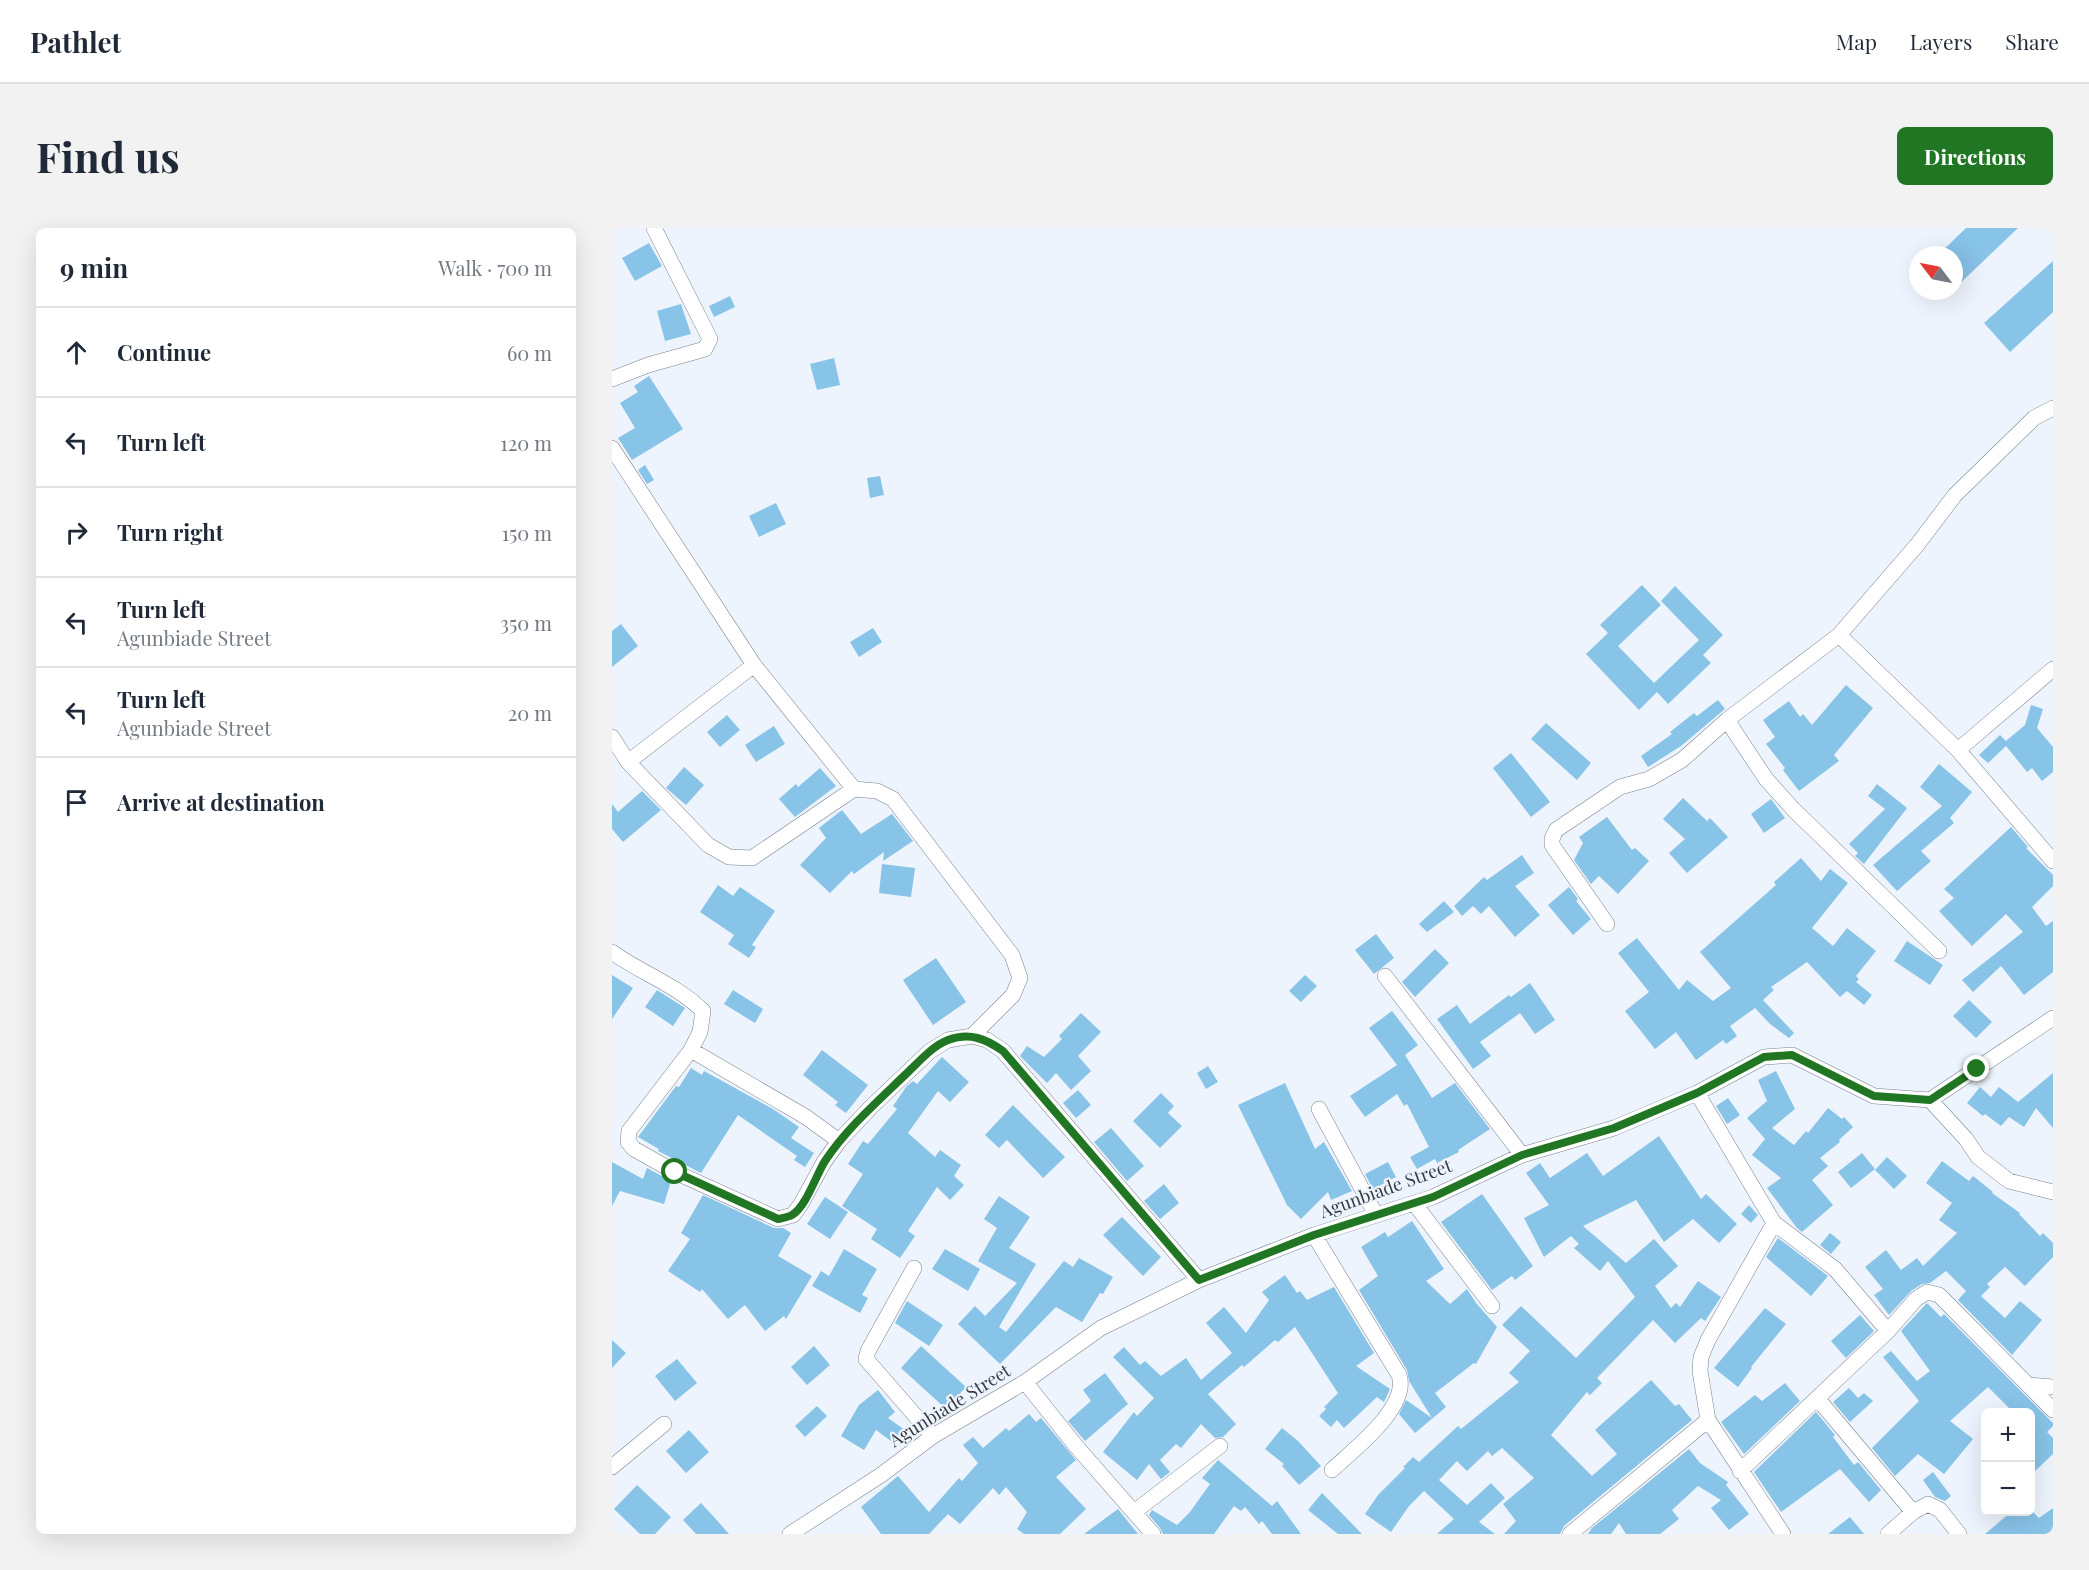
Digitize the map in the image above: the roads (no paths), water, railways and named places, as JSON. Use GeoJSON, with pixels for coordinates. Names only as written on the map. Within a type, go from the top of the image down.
{"type":"FeatureCollection","features":[{"type":"Feature","properties":{"kind":"street"},"geometry":{"type":"LineString","coordinates":[[612,379],[648,365],[705,349],[710,339],[654,228]]}},
{"type":"Feature","properties":{"kind":"street"},"geometry":{"type":"LineString","coordinates":[[1607,924],[1552,845],[1556,830],[1620,787],[1649,779],[1682,760],[1727,720],[1839,636],[1917,545],[1955,495],[2034,418],[2053,408]]}},
{"type":"Feature","properties":{"kind":"street"},"geometry":{"type":"LineString","coordinates":[[612,448],[617,466],[754,665],[854,789]]}},
{"type":"Feature","properties":{"kind":"street"},"geometry":{"type":"LineString","coordinates":[[1839,636],[1958,750],[2053,861]]}},
{"type":"Feature","properties":{"kind":"street"},"geometry":{"type":"LineString","coordinates":[[628,762],[754,665]]}},
{"type":"Feature","properties":{"kind":"street"},"geometry":{"type":"LineString","coordinates":[[1958,750],[2053,669]]}},
{"type":"Feature","properties":{"kind":"street"},"geometry":{"type":"LineString","coordinates":[[1727,720],[1766,779],[1786,801],[1939,951]]}},
{"type":"Feature","properties":{"kind":"street"},"geometry":{"type":"LineString","coordinates":[[612,737],[628,762],[708,845],[729,857],[752,858],[854,789],[877,791],[893,799],[1012,956],[1020,978],[1013,995],[972,1036]]}},
{"type":"Feature","properties":{"kind":"street"},"geometry":{"type":"LineString","coordinates":[[612,952],[625,962],[689,997],[703,1011],[700,1032],[691,1050],[629,1131],[628,1142],[634,1149],[675,1172],[778,1219],[793,1215],[824,1162],[871,1107],[930,1051],[948,1040],[972,1036],[987,1040],[1003,1051],[1199,1280]]}},
{"type":"Feature","properties":{"kind":"street"},"geometry":{"type":"LineString","coordinates":[[1385,976],[1522,1155]]}},
{"type":"Feature","properties":{"kind":"street"},"geometry":{"type":"LineString","coordinates":[[2053,1018],[1930,1100],[1966,1139],[1978,1157],[2009,1181],[2053,1192]]}},
{"type":"Feature","properties":{"kind":"street"},"geometry":{"type":"LineString","coordinates":[[691,1050],[806,1116],[839,1142]]}},
{"type":"Feature","properties":{"kind":"street","name":"Agunbiade Street"},"geometry":{"type":"LineString","coordinates":[[790,1534],[880,1475],[933,1436],[1025,1382],[1101,1328],[1199,1280],[1314,1235],[1433,1197],[1522,1155],[1614,1128],[1697,1093],[1764,1057],[1792,1055],[1874,1096],[1930,1100]]}},
{"type":"Feature","properties":{"kind":"street"},"geometry":{"type":"LineString","coordinates":[[1697,1093],[1774,1222],[1835,1269],[1888,1331]]}},
{"type":"Feature","properties":{"kind":"street"},"geometry":{"type":"LineString","coordinates":[[1319,1109],[1376,1215]]}},
{"type":"Feature","properties":{"kind":"street"},"geometry":{"type":"LineString","coordinates":[[1414,1203],[1492,1306]]}},
{"type":"Feature","properties":{"kind":"street"},"geometry":{"type":"LineString","coordinates":[[1774,1222],[1708,1340],[1701,1357],[1700,1371],[1708,1420],[1783,1534]]}},
{"type":"Feature","properties":{"kind":"street"},"geometry":{"type":"LineString","coordinates":[[1314,1235],[1399,1375],[1401,1382],[1395,1405],[1376,1429],[1332,1470]]}},
{"type":"Feature","properties":{"kind":"street"},"geometry":{"type":"LineString","coordinates":[[914,1268],[867,1351],[866,1359],[933,1436]]}},
{"type":"Feature","properties":{"kind":"street"},"geometry":{"type":"LineString","coordinates":[[1740,1471],[1888,1331],[1916,1299],[1927,1292],[1939,1295],[2053,1410]]}},
{"type":"Feature","properties":{"kind":"street"},"geometry":{"type":"LineString","coordinates":[[1025,1382],[1076,1446],[1153,1534]]}},
{"type":"Feature","properties":{"kind":"street"},"geometry":{"type":"LineString","coordinates":[[2028,1385],[2053,1387]]}},
{"type":"Feature","properties":{"kind":"street"},"geometry":{"type":"LineString","coordinates":[[1817,1398],[1913,1512]]}},
{"type":"Feature","properties":{"kind":"street"},"geometry":{"type":"LineString","coordinates":[[1570,1534],[1708,1420]]}},
{"type":"Feature","properties":{"kind":"street"},"geometry":{"type":"LineString","coordinates":[[612,1467],[664,1424]]}},
{"type":"Feature","properties":{"kind":"street"},"geometry":{"type":"LineString","coordinates":[[1134,1512],[1220,1446]]}},
{"type":"Feature","properties":{"kind":"street"},"geometry":{"type":"LineString","coordinates":[[1888,1534],[1913,1512],[1928,1504],[1940,1510],[1959,1534]]}}]}
